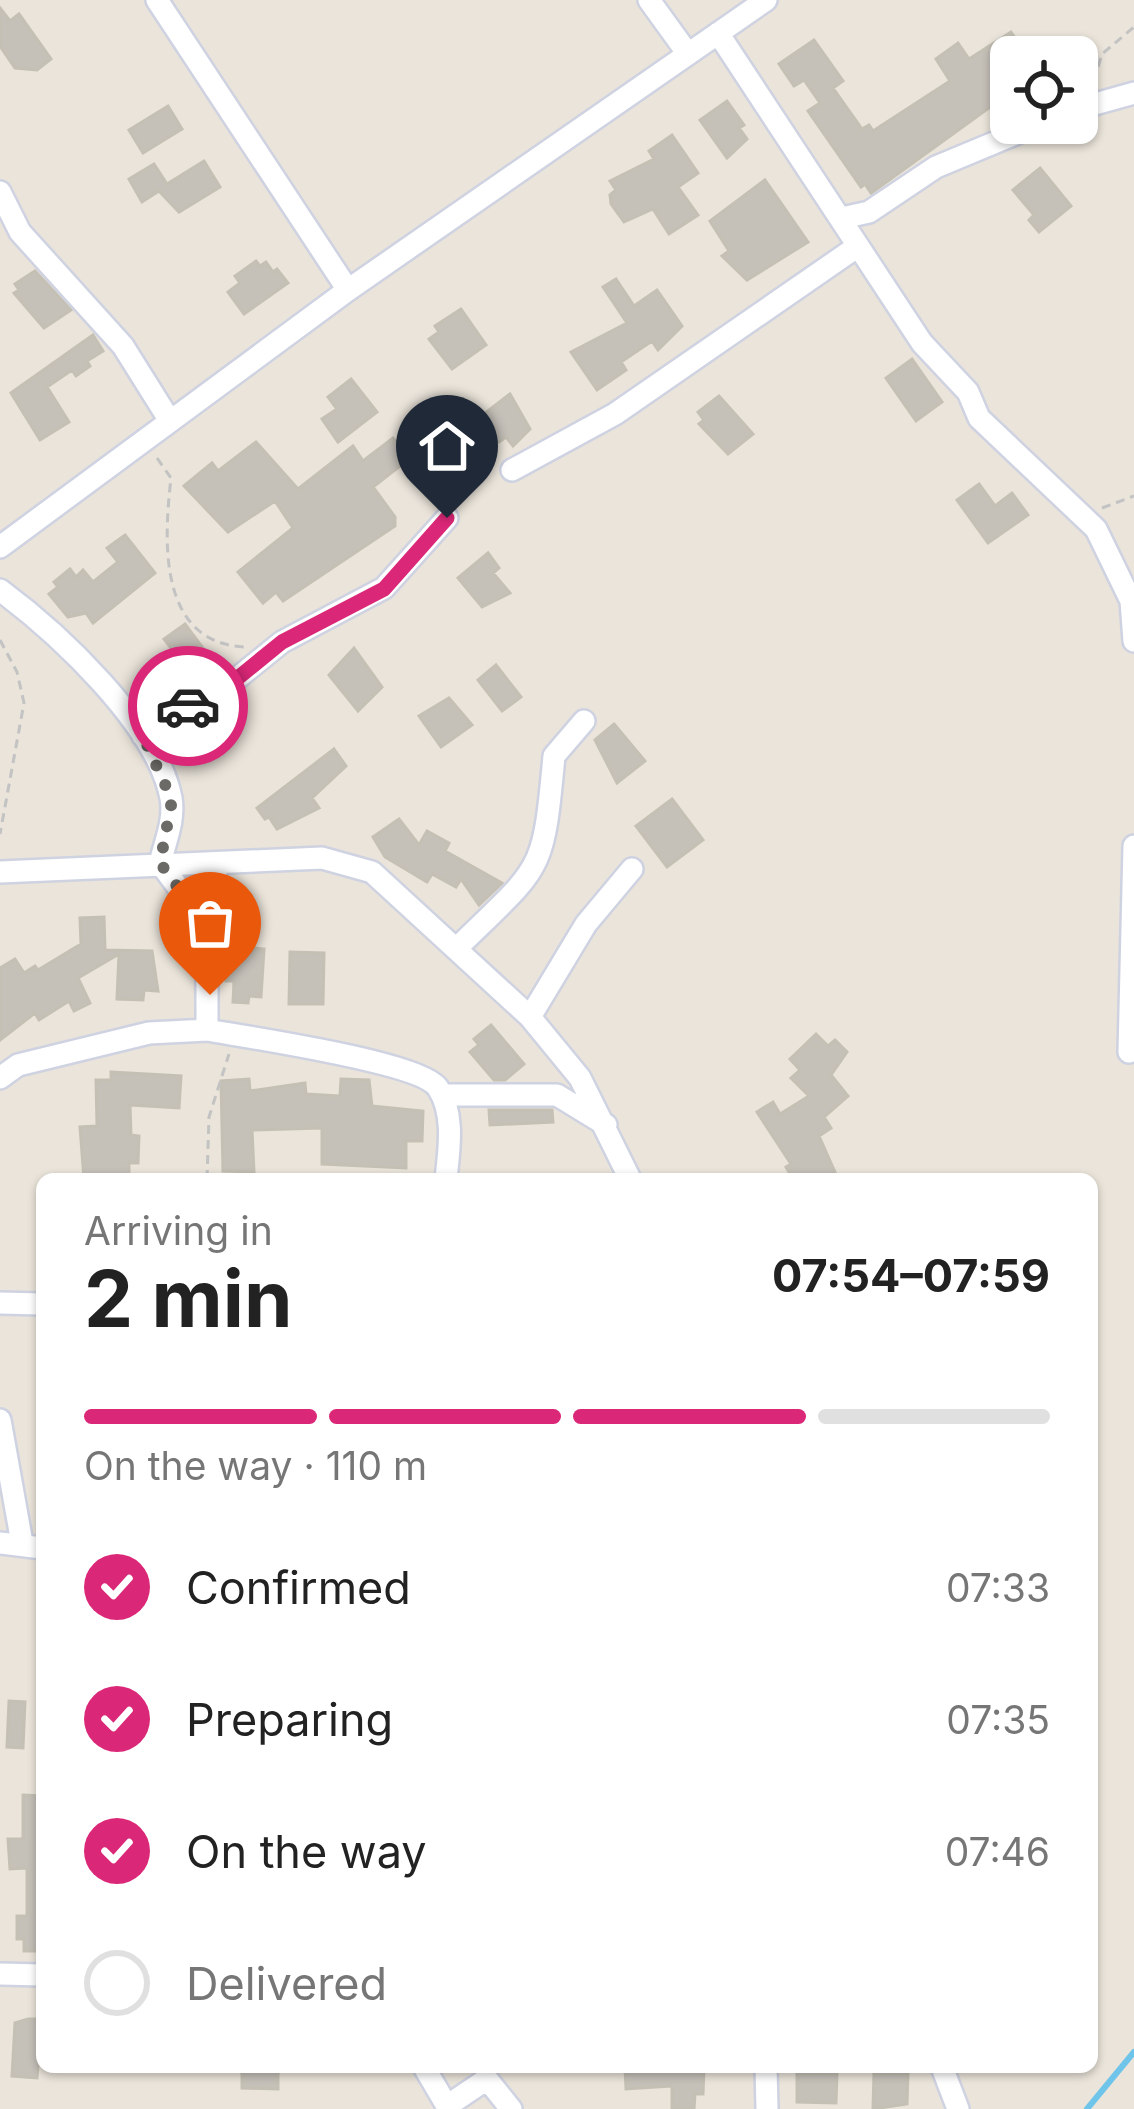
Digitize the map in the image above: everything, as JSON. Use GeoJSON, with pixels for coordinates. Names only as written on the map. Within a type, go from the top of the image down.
{"type":"FeatureCollection","features":[{"type":"Feature","properties":{"kind":"street"},"geometry":{"type":"LineString","coordinates":[[157,0],[348,290]]}},
{"type":"Feature","properties":{"kind":"street"},"geometry":{"type":"LineString","coordinates":[[649,0],[688,54]]}},
{"type":"Feature","properties":{"kind":"street"},"geometry":{"type":"LineString","coordinates":[[0,547],[348,290],[766,0]]}},
{"type":"Feature","properties":{"kind":"street"},"geometry":{"type":"LineString","coordinates":[[718,33],[922,343],[968,392],[980,418],[1083,514],[1128,594],[1134,641]]}},
{"type":"Feature","properties":{"kind":"street"},"geometry":{"type":"LineString","coordinates":[[1098,103],[1134,93]]}},
{"type":"Feature","properties":{"kind":"street"},"geometry":{"type":"LineString","coordinates":[[842,218],[869,212],[936,167],[991,144]]}},
{"type":"Feature","properties":{"kind":"street"},"geometry":{"type":"LineString","coordinates":[[0,191],[20,232],[123,346],[170,421]]}},
{"type":"Feature","properties":{"kind":"street"},"geometry":{"type":"LineString","coordinates":[[0,245],[20,232]]}},
{"type":"Feature","properties":{"kind":"street"},"geometry":{"type":"LineString","coordinates":[[512,470],[615,414],[858,245]]}},
{"type":"Feature","properties":{"kind":"street"},"geometry":{"type":"LineString","coordinates":[[143,736],[239,677],[263,655],[384,589],[447,518]]}},
{"type":"Feature","properties":{"kind":"street"},"geometry":{"type":"LineString","coordinates":[[0,590],[55,636],[143,736],[172,800],[160,863],[208,928]]}},
{"type":"Feature","properties":{"kind":"street"},"geometry":{"type":"LineString","coordinates":[[459,946],[532,875],[551,812],[554,756],[584,722]]}},
{"type":"Feature","properties":{"kind":"street"},"geometry":{"type":"LineString","coordinates":[[1130,1052],[1134,846]]}},
{"type":"Feature","properties":{"kind":"street"},"geometry":{"type":"LineString","coordinates":[[0,872],[322,858],[372,872],[459,946],[530,1016],[580,1078],[628,1173]]}},
{"type":"Feature","properties":{"kind":"street"},"geometry":{"type":"LineString","coordinates":[[207,1030],[208,896],[219,863]]}},
{"type":"Feature","properties":{"kind":"street"},"geometry":{"type":"LineString","coordinates":[[530,1016],[586,923],[632,869]]}},
{"type":"Feature","properties":{"kind":"street"},"geometry":{"type":"LineString","coordinates":[[0,1078],[18,1065],[109,1042],[207,1030],[400,1067],[430,1080],[442,1095],[448,1115],[446,1173]]}},
{"type":"Feature","properties":{"kind":"street"},"geometry":{"type":"LineString","coordinates":[[442,1095],[557,1095],[608,1126]]}},
{"type":"Feature","properties":{"kind":"street"},"geometry":{"type":"LineString","coordinates":[[5,1300],[36,1303]]}},
{"type":"Feature","properties":{"kind":"street"},"geometry":{"type":"LineString","coordinates":[[0,1420],[21,1545]]}},
{"type":"Feature","properties":{"kind":"street"},"geometry":{"type":"LineString","coordinates":[[0,1974],[36,1976]]}},
{"type":"Feature","properties":{"kind":"street"},"geometry":{"type":"LineString","coordinates":[[428,2073],[447,2106],[488,2078],[511,2109]]}},
{"type":"Feature","properties":{"kind":"street"},"geometry":{"type":"LineString","coordinates":[[762,2073],[767,2109]]}},
{"type":"Feature","properties":{"kind":"street"},"geometry":{"type":"LineString","coordinates":[[944,2073],[958,2109]]}},
{"type":"Feature","properties":{"kind":"path"},"geometry":{"type":"LineString","coordinates":[[1098,64],[1134,26]]}},
{"type":"Feature","properties":{"kind":"path"},"geometry":{"type":"LineString","coordinates":[[142,441],[171,478],[163,549],[187,613],[212,640],[263,655]]}},
{"type":"Feature","properties":{"kind":"path"},"geometry":{"type":"LineString","coordinates":[[1083,514],[1134,496]]}},
{"type":"Feature","properties":{"kind":"path"},"geometry":{"type":"LineString","coordinates":[[0,640],[17,672],[24,703],[0,834]]}},
{"type":"Feature","properties":{"kind":"path"},"geometry":{"type":"LineString","coordinates":[[208,1173],[208,1117],[218,1079],[225,1075],[230,1034]]}},
{"type":"Feature","properties":{"kind":"building"},"geometry":{"type":"Polygon","coordinates":[[[0,8],[10,21],[19,14],[51,59],[37,70],[15,68],[0,46],[0,8]]]}},
{"type":"Feature","properties":{"kind":"building"},"geometry":{"type":"Polygon","coordinates":[[[814,40],[843,81],[833,88],[862,129],[869,125],[873,131],[950,81],[936,59],[958,43],[969,59],[990,46],[990,107],[871,193],[865,184],[861,187],[808,111],[820,103],[804,80],[794,86],[779,64],[814,40]]]}},
{"type":"Feature","properties":{"kind":"building"},"geometry":{"type":"Polygon","coordinates":[[[727,101],[744,125],[739,128],[747,139],[727,158],[700,120],[727,101]]]}},
{"type":"Feature","properties":{"kind":"building"},"geometry":{"type":"Polygon","coordinates":[[[168,106],[182,129],[143,153],[129,130],[168,106]]]}},
{"type":"Feature","properties":{"kind":"building"},"geometry":{"type":"Polygon","coordinates":[[[672,135],[698,173],[678,187],[698,215],[669,234],[653,209],[624,222],[611,204],[610,195],[616,190],[610,181],[654,159],[649,151],[672,135]]]}},
{"type":"Feature","properties":{"kind":"building"},"geometry":{"type":"Polygon","coordinates":[[[204,161],[220,187],[179,212],[159,191],[142,202],[129,179],[154,164],[167,184],[204,161]]]}},
{"type":"Feature","properties":{"kind":"building"},"geometry":{"type":"Polygon","coordinates":[[[1040,168],[1071,206],[1039,232],[1029,220],[1034,215],[1013,190],[1040,168]]]}},
{"type":"Feature","properties":{"kind":"building"},"geometry":{"type":"Polygon","coordinates":[[[765,180],[808,242],[747,280],[722,256],[729,251],[710,221],[765,180]]]}},
{"type":"Feature","properties":{"kind":"building"},"geometry":{"type":"Polygon","coordinates":[[[256,261],[260,266],[266,262],[273,272],[277,269],[288,283],[244,314],[228,292],[240,283],[235,276],[256,261]]]}},
{"type":"Feature","properties":{"kind":"building"},"geometry":{"type":"Polygon","coordinates":[[[35,271],[71,310],[44,328],[14,293],[19,290],[15,284],[35,271]]]}},
{"type":"Feature","properties":{"kind":"building"},"geometry":{"type":"Polygon","coordinates":[[[616,279],[634,306],[657,290],[682,326],[658,350],[652,341],[621,362],[626,370],[597,390],[571,352],[627,323],[603,287],[616,279]]]}},
{"type":"Feature","properties":{"kind":"building"},"geometry":{"type":"Polygon","coordinates":[[[461,309],[486,345],[452,369],[429,339],[439,332],[435,326],[461,309]]]}},
{"type":"Feature","properties":{"kind":"building"},"geometry":{"type":"Polygon","coordinates":[[[93,335],[103,351],[87,361],[90,366],[76,376],[72,370],[47,387],[69,422],[40,440],[11,393],[93,335]]]}},
{"type":"Feature","properties":{"kind":"building"},"geometry":{"type":"Polygon","coordinates":[[[912,359],[942,402],[916,421],[886,378],[912,359]]]}},
{"type":"Feature","properties":{"kind":"building"},"geometry":{"type":"Polygon","coordinates":[[[351,379],[377,412],[338,442],[322,419],[337,409],[328,397],[351,379]]]}},
{"type":"Feature","properties":{"kind":"building"},"geometry":{"type":"Polygon","coordinates":[[[510,394],[530,429],[513,446],[506,437],[499,442],[480,417],[510,394]]]}},
{"type":"Feature","properties":{"kind":"building"},"geometry":{"type":"Polygon","coordinates":[[[719,396],[753,434],[728,454],[699,424],[704,420],[698,412],[719,396]]]}},
{"type":"Feature","properties":{"kind":"building"},"geometry":{"type":"Polygon","coordinates":[[[393,438],[399,445],[408,438],[418,452],[373,487],[395,517],[395,526],[283,601],[276,592],[263,603],[238,572],[293,528],[275,501],[228,532],[184,486],[212,463],[218,471],[256,442],[298,489],[353,446],[363,461],[393,438]]]}},
{"type":"Feature","properties":{"kind":"building"},"geometry":{"type":"Polygon","coordinates":[[[979,484],[995,506],[1012,493],[1028,515],[988,543],[957,500],[979,484]]]}},
{"type":"Feature","properties":{"kind":"building"},"geometry":{"type":"Polygon","coordinates":[[[125,535],[155,573],[93,623],[86,613],[68,617],[49,594],[58,587],[54,582],[70,569],[76,577],[83,570],[93,582],[118,562],[107,548],[125,535]]]}},
{"type":"Feature","properties":{"kind":"building"},"geometry":{"type":"Polygon","coordinates":[[[488,553],[499,568],[493,573],[510,593],[482,607],[458,578],[488,553]]]}},
{"type":"Feature","properties":{"kind":"building"},"geometry":{"type":"Polygon","coordinates":[[[185,624],[211,659],[191,674],[164,639],[185,624]]]}},
{"type":"Feature","properties":{"kind":"building"},"geometry":{"type":"Polygon","coordinates":[[[354,648],[382,687],[358,711],[329,675],[354,648]]]}},
{"type":"Feature","properties":{"kind":"building"},"geometry":{"type":"Polygon","coordinates":[[[496,665],[521,697],[502,711],[478,680],[496,665]]]}},
{"type":"Feature","properties":{"kind":"building"},"geometry":{"type":"Polygon","coordinates":[[[449,698],[472,725],[441,747],[419,716],[449,698]]]}},
{"type":"Feature","properties":{"kind":"building"},"geometry":{"type":"Polygon","coordinates":[[[614,724],[645,761],[617,783],[595,740],[614,724]]]}},
{"type":"Feature","properties":{"kind":"building"},"geometry":{"type":"Polygon","coordinates":[[[334,749],[346,766],[312,798],[319,808],[277,829],[269,817],[265,819],[257,808],[334,749]]]}},
{"type":"Feature","properties":{"kind":"building"},"geometry":{"type":"Polygon","coordinates":[[[672,799],[703,840],[667,867],[636,826],[672,799]]]}},
{"type":"Feature","properties":{"kind":"building"},"geometry":{"type":"Polygon","coordinates":[[[399,819],[419,845],[427,831],[449,843],[445,851],[502,883],[479,905],[461,879],[456,887],[432,874],[427,882],[385,857],[373,837],[399,819]]]}},
{"type":"Feature","properties":{"kind":"building"},"geometry":{"type":"Polygon","coordinates":[[[104,917],[105,950],[152,951],[158,991],[144,990],[143,1000],[117,999],[119,954],[78,978],[90,1003],[74,1011],[69,1001],[39,1020],[35,1013],[0,1040],[0,968],[15,959],[24,973],[35,966],[38,970],[81,944],[80,918],[104,917]]]}},
{"type":"Feature","properties":{"kind":"building"},"geometry":{"type":"Polygon","coordinates":[[[242,947],[264,949],[261,997],[249,996],[248,1003],[233,1002],[234,981],[226,981],[227,952],[239,953],[242,947]]]}},
{"type":"Feature","properties":{"kind":"building"},"geometry":{"type":"Polygon","coordinates":[[[290,952],[324,953],[323,1004],[289,1004],[290,952]]]}},
{"type":"Feature","properties":{"kind":"building"},"geometry":{"type":"Polygon","coordinates":[[[491,1025],[524,1064],[505,1080],[494,1080],[470,1052],[479,1045],[474,1039],[491,1025]]]}},
{"type":"Feature","properties":{"kind":"building"},"geometry":{"type":"Polygon","coordinates":[[[816,1034],[828,1046],[835,1040],[847,1052],[831,1075],[848,1096],[824,1117],[831,1128],[819,1136],[835,1173],[790,1173],[786,1167],[791,1164],[757,1112],[773,1102],[780,1114],[809,1096],[791,1078],[800,1070],[790,1059],[816,1034]]]}},
{"type":"Feature","properties":{"kind":"building"},"geometry":{"type":"Polygon","coordinates":[[[111,1072],[181,1076],[179,1108],[130,1105],[131,1135],[139,1136],[138,1163],[129,1163],[129,1173],[84,1173],[80,1127],[97,1126],[96,1080],[111,1080],[111,1072]]]}},
{"type":"Feature","properties":{"kind":"building"},"geometry":{"type":"Polygon","coordinates":[[[249,1079],[250,1091],[305,1083],[306,1094],[340,1096],[341,1079],[369,1080],[372,1106],[423,1111],[422,1141],[406,1141],[406,1168],[322,1164],[322,1128],[252,1130],[254,1172],[223,1171],[221,1081],[249,1079]]]}},
{"type":"Feature","properties":{"kind":"building"},"geometry":{"type":"Polygon","coordinates":[[[489,1110],[552,1110],[553,1122],[490,1125],[489,1110]]]}},
{"type":"Feature","properties":{"kind":"building"},"geometry":{"type":"Polygon","coordinates":[[[9,1701],[25,1702],[23,1748],[7,1747],[9,1701]]]}},
{"type":"Feature","properties":{"kind":"building"},"geometry":{"type":"Polygon","coordinates":[[[23,1795],[36,1796],[36,1951],[24,1951],[24,1939],[17,1939],[17,1916],[27,1916],[27,1868],[10,1869],[8,1839],[23,1839],[23,1795]]]}},
{"type":"Feature","properties":{"kind":"building"},"geometry":{"type":"Polygon","coordinates":[[[36,2019],[37,2078],[12,2076],[15,2023],[36,2019]]]}},
{"type":"Feature","properties":{"kind":"building"},"geometry":{"type":"Polygon","coordinates":[[[242,2073],[278,2073],[278,2089],[242,2088],[242,2073]]]}},
{"type":"Feature","properties":{"kind":"building"},"geometry":{"type":"Polygon","coordinates":[[[625,2073],[704,2073],[703,2094],[695,2094],[694,2109],[672,2109],[672,2086],[626,2089],[625,2073]]]}},
{"type":"Feature","properties":{"kind":"building"},"geometry":{"type":"Polygon","coordinates":[[[797,2073],[837,2073],[836,2103],[797,2102],[797,2073]]]}},
{"type":"Feature","properties":{"kind":"building"},"geometry":{"type":"Polygon","coordinates":[[[874,2073],[908,2073],[907,2104],[873,2109],[874,2073]]]}},
{"type":"Feature","properties":{"kind":"waterway"},"geometry":{"type":"LineString","coordinates":[[1087,2109],[1134,2052]]}},
{"type":"Feature","properties":{"kind":"way so far"},"geometry":{"type":"LineString","coordinates":[[188,706],[143,736],[172,800],[160,863],[192,900],[208,928],[210,995]]}},
{"type":"Feature","properties":{"kind":"route"},"geometry":{"type":"LineString","coordinates":[[188,706],[239,677],[282,642],[384,589],[447,518]]}}]}
